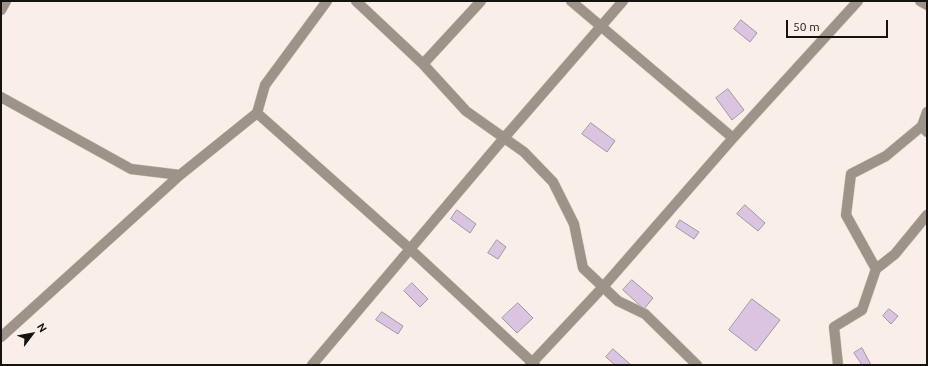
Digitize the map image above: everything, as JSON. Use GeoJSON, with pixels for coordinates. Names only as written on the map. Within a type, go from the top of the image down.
{"type":"FeatureCollection","features":[{"type":"Feature","properties":{"kind":"street"},"geometry":{"type":"LineString","coordinates":[[1,10],[6,1]]}},
{"type":"Feature","properties":{"kind":"street"},"geometry":{"type":"LineString","coordinates":[[1,337],[180,175],[257,113],[265,85],[327,1]]}},
{"type":"Feature","properties":{"kind":"street"},"geometry":{"type":"LineString","coordinates":[[356,1],[424,64],[466,111],[524,152],[553,182],[574,224],[582,268],[618,301],[645,314],[697,365]]}},
{"type":"Feature","properties":{"kind":"street"},"geometry":{"type":"LineString","coordinates":[[424,64],[481,1]]}},
{"type":"Feature","properties":{"kind":"street"},"geometry":{"type":"LineString","coordinates":[[571,1],[732,138]]}},
{"type":"Feature","properties":{"kind":"street"},"geometry":{"type":"LineString","coordinates":[[312,365],[504,138],[623,1]]}},
{"type":"Feature","properties":{"kind":"street"},"geometry":{"type":"LineString","coordinates":[[257,113],[410,249],[533,364],[603,287],[732,138],[858,1]]}},
{"type":"Feature","properties":{"kind":"street"},"geometry":{"type":"LineString","coordinates":[[920,1],[927,5]]}},
{"type":"Feature","properties":{"kind":"street"},"geometry":{"type":"LineString","coordinates":[[1,97],[131,169],[180,175]]}},
{"type":"Feature","properties":{"kind":"street"},"geometry":{"type":"LineString","coordinates":[[876,269],[846,215],[851,174],[886,156],[924,129],[927,112]]}},
{"type":"Feature","properties":{"kind":"street"},"geometry":{"type":"LineString","coordinates":[[838,365],[834,327],[862,310],[876,269],[895,254],[927,215]]}},
{"type":"Feature","properties":{"kind":"building"},"geometry":{"type":"Polygon","coordinates":[[[741,20],[757,33],[750,42],[734,29],[741,20]]]}},
{"type":"Feature","properties":{"kind":"building"},"geometry":{"type":"Polygon","coordinates":[[[728,89],[744,110],[732,120],[716,98],[728,89]]]}},
{"type":"Feature","properties":{"kind":"building"},"geometry":{"type":"Polygon","coordinates":[[[591,123],[615,141],[607,152],[582,134],[591,123]]]}},
{"type":"Feature","properties":{"kind":"building"},"geometry":{"type":"Polygon","coordinates":[[[745,205],[765,223],[758,231],[737,214],[745,205]]]}},
{"type":"Feature","properties":{"kind":"building"},"geometry":{"type":"Polygon","coordinates":[[[457,210],[476,224],[470,233],[451,219],[457,210]]]}},
{"type":"Feature","properties":{"kind":"building"},"geometry":{"type":"Polygon","coordinates":[[[680,220],[699,232],[694,239],[676,227],[680,220]]]}},
{"type":"Feature","properties":{"kind":"building"},"geometry":{"type":"Polygon","coordinates":[[[497,240],[506,247],[498,259],[488,253],[497,240]]]}},
{"type":"Feature","properties":{"kind":"building"},"geometry":{"type":"Polygon","coordinates":[[[632,280],[653,298],[644,309],[623,290],[632,280]]]}},
{"type":"Feature","properties":{"kind":"building"},"geometry":{"type":"Polygon","coordinates":[[[412,283],[428,299],[420,307],[404,291],[412,283]]]}},
{"type":"Feature","properties":{"kind":"building"},"geometry":{"type":"Polygon","coordinates":[[[752,299],[780,320],[756,351],[729,330],[752,299]]]}},
{"type":"Feature","properties":{"kind":"building"},"geometry":{"type":"Polygon","coordinates":[[[518,303],[533,318],[517,333],[502,318],[518,303]]]}},
{"type":"Feature","properties":{"kind":"building"},"geometry":{"type":"Polygon","coordinates":[[[889,309],[898,316],[891,324],[883,316],[889,309]]]}},
{"type":"Feature","properties":{"kind":"building"},"geometry":{"type":"Polygon","coordinates":[[[382,312],[403,326],[398,334],[376,320],[382,312]]]}},
{"type":"Feature","properties":{"kind":"building"},"geometry":{"type":"Polygon","coordinates":[[[862,348],[871,365],[862,365],[854,353],[862,348]]]}},
{"type":"Feature","properties":{"kind":"building"},"geometry":{"type":"Polygon","coordinates":[[[613,349],[630,365],[615,365],[606,357],[613,349]]]}}]}
